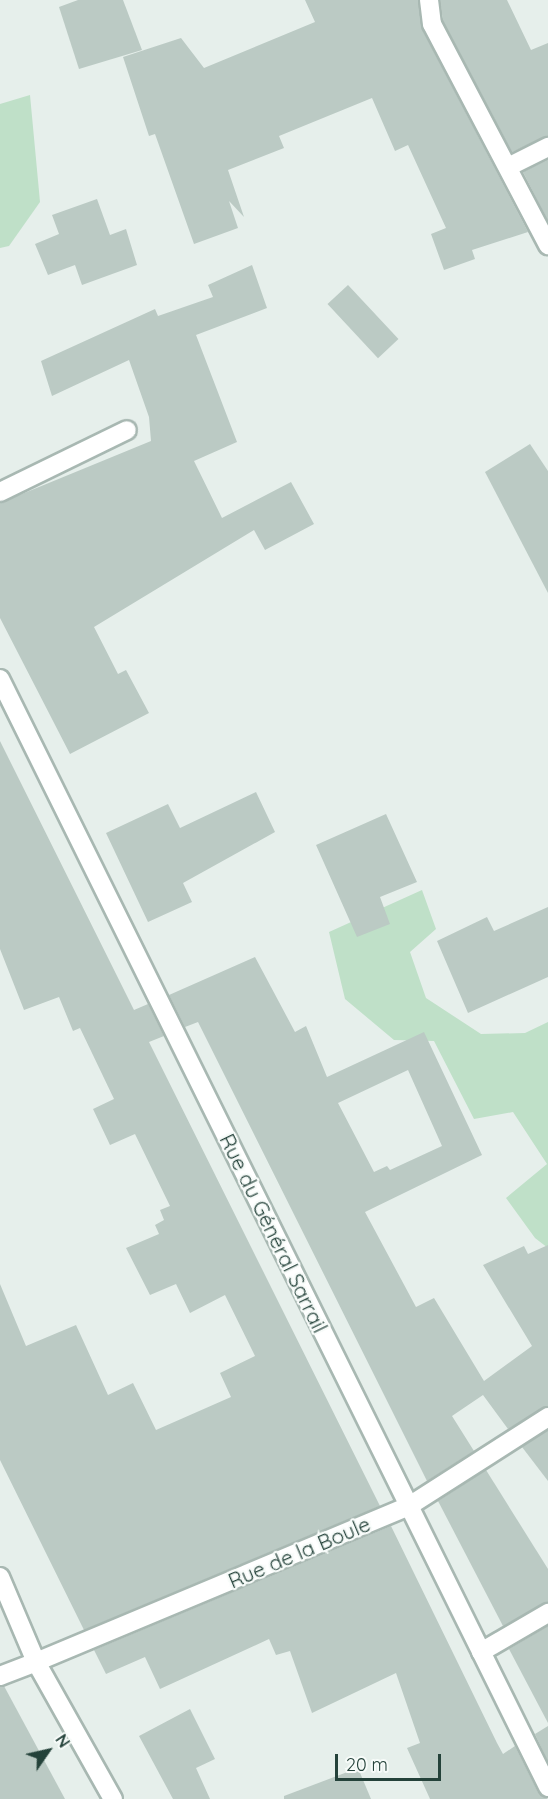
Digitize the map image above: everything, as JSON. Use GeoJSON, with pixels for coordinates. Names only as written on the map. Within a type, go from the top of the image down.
{"type":"FeatureCollection","features":[{"type":"Feature","properties":{"kind":"street"},"geometry":{"type":"LineString","coordinates":[[429,0],[432,24],[548,245]]}},
{"type":"Feature","properties":{"kind":"street"},"geometry":{"type":"LineString","coordinates":[[508,167],[548,147]]}},
{"type":"Feature","properties":{"kind":"street"},"geometry":{"type":"LineString","coordinates":[[0,492],[127,430]]}},
{"type":"Feature","properties":{"kind":"street","name":"Rue du Général Sarrail"},"geometry":{"type":"LineString","coordinates":[[0,678],[548,1787]]}},
{"type":"Feature","properties":{"kind":"street","name":"Rue de la Boule"},"geometry":{"type":"LineString","coordinates":[[0,1676],[409,1506],[548,1417]]}},
{"type":"Feature","properties":{"kind":"street"},"geometry":{"type":"LineString","coordinates":[[0,1577],[36,1662],[113,1799]]}},
{"type":"Feature","properties":{"kind":"street"},"geometry":{"type":"LineString","coordinates":[[482,1652],[548,1613]]}},
{"type":"Feature","properties":{"kind":"green space"},"geometry":{"type":"Polygon","coordinates":[[[30,95],[40,202],[9,246],[0,248],[0,104],[30,95]]]}},
{"type":"Feature","properties":{"kind":"green space"},"geometry":{"type":"Polygon","coordinates":[[[422,890],[436,929],[410,952],[426,998],[481,1034],[525,1033],[548,1022],[548,1248],[535,1238],[506,1198],[547,1164],[513,1112],[474,1119],[434,1041],[394,1040],[345,999],[329,932],[422,890]]]}},
{"type":"Feature","properties":{"kind":"building"},"geometry":{"type":"Polygon","coordinates":[[[78,0],[123,0],[142,50],[79,69],[59,7],[78,0]]]}},
{"type":"Feature","properties":{"kind":"building"},"geometry":{"type":"Polygon","coordinates":[[[305,0],[418,0],[422,29],[528,232],[472,250],[475,259],[444,270],[431,234],[446,228],[408,145],[395,151],[372,98],[279,136],[284,148],[228,170],[244,217],[229,201],[238,228],[194,244],[155,134],[149,136],[123,57],[181,38],[204,68],[315,22],[305,0]]]}},
{"type":"Feature","properties":{"kind":"building"},"geometry":{"type":"Polygon","coordinates":[[[440,0],[507,0],[531,50],[548,43],[548,136],[512,152],[443,21],[440,0]]]}},
{"type":"Feature","properties":{"kind":"building"},"geometry":{"type":"Polygon","coordinates":[[[548,160],[548,221],[523,172],[548,160]]]}},
{"type":"Feature","properties":{"kind":"building"},"geometry":{"type":"Polygon","coordinates":[[[97,199],[110,235],[126,229],[137,265],[82,285],[75,265],[48,275],[35,244],[59,234],[52,215],[97,199]]]}},
{"type":"Feature","properties":{"kind":"building"},"geometry":{"type":"Polygon","coordinates":[[[252,265],[267,308],[196,335],[237,442],[194,461],[222,518],[291,482],[314,524],[265,550],[254,530],[94,627],[118,674],[126,670],[149,713],[70,754],[0,618],[0,503],[151,441],[149,417],[129,360],[52,396],[41,361],[155,309],[158,316],[213,297],[208,285],[252,265]]]}},
{"type":"Feature","properties":{"kind":"building"},"geometry":{"type":"Polygon","coordinates":[[[348,285],[398,339],[378,358],[328,304],[348,285]]]}},
{"type":"Feature","properties":{"kind":"building"},"geometry":{"type":"Polygon","coordinates":[[[530,444],[548,471],[548,593],[485,472],[530,444]]]}},
{"type":"Feature","properties":{"kind":"building"},"geometry":{"type":"Polygon","coordinates":[[[0,741],[134,1010],[148,1004],[164,1036],[149,1042],[380,1506],[84,1630],[0,1460],[0,1284],[26,1346],[76,1325],[108,1395],[133,1383],[156,1430],[231,1397],[220,1373],[255,1356],[225,1295],[190,1313],[176,1284],[150,1295],[126,1248],[159,1234],[155,1225],[164,1220],[160,1210],[170,1206],[135,1134],[110,1145],[93,1109],[114,1099],[80,1028],[73,1031],[59,997],[24,1010],[0,949],[0,741]]]}},
{"type":"Feature","properties":{"kind":"building"},"geometry":{"type":"Polygon","coordinates":[[[256,792],[275,832],[183,883],[192,902],[148,922],[106,833],[168,804],[180,828],[256,792]]]}},
{"type":"Feature","properties":{"kind":"building"},"geometry":{"type":"Polygon","coordinates":[[[386,814],[417,882],[380,897],[390,924],[357,937],[316,845],[386,814]]]}},
{"type":"Feature","properties":{"kind":"building"},"geometry":{"type":"Polygon","coordinates":[[[548,907],[548,977],[468,1013],[437,941],[487,917],[494,931],[548,907]]]}},
{"type":"Feature","properties":{"kind":"building"},"geometry":{"type":"Polygon","coordinates":[[[255,957],[295,1032],[306,1026],[327,1077],[424,1032],[482,1155],[365,1212],[416,1307],[434,1298],[484,1381],[532,1346],[483,1265],[524,1246],[528,1254],[548,1245],[548,1406],[508,1429],[483,1395],[452,1416],[474,1451],[427,1481],[198,1022],[185,1027],[169,995],[255,957]],[[408,1070],[338,1103],[374,1172],[387,1166],[390,1170],[442,1146],[408,1070]]]}},
{"type":"Feature","properties":{"kind":"building"},"geometry":{"type":"Polygon","coordinates":[[[548,1430],[548,1481],[522,1447],[548,1430]]]}},
{"type":"Feature","properties":{"kind":"building"},"geometry":{"type":"Polygon","coordinates":[[[486,1470],[548,1569],[548,1602],[503,1626],[438,1501],[486,1470]]]}},
{"type":"Feature","properties":{"kind":"building"},"geometry":{"type":"Polygon","coordinates":[[[391,1526],[503,1754],[515,1746],[538,1792],[548,1799],[430,1799],[407,1748],[420,1743],[396,1673],[312,1713],[290,1651],[276,1655],[269,1639],[160,1689],[145,1657],[106,1674],[94,1650],[391,1526]]]}},
{"type":"Feature","properties":{"kind":"building"},"geometry":{"type":"Polygon","coordinates":[[[548,1626],[548,1723],[509,1649],[548,1626]]]}},
{"type":"Feature","properties":{"kind":"building"},"geometry":{"type":"Polygon","coordinates":[[[4,1686],[65,1799],[0,1799],[0,1687],[4,1686]]]}},
{"type":"Feature","properties":{"kind":"building"},"geometry":{"type":"Polygon","coordinates":[[[190,1709],[215,1759],[196,1768],[210,1799],[173,1799],[139,1736],[190,1709]]]}},
{"type":"Feature","properties":{"kind":"building"},"geometry":{"type":"Polygon","coordinates":[[[548,1726],[548,1762],[535,1734],[548,1726]]]}},
{"type":"Feature","properties":{"kind":"building"},"geometry":{"type":"Polygon","coordinates":[[[358,1768],[371,1799],[284,1799],[284,1796],[358,1768]]]}}]}
